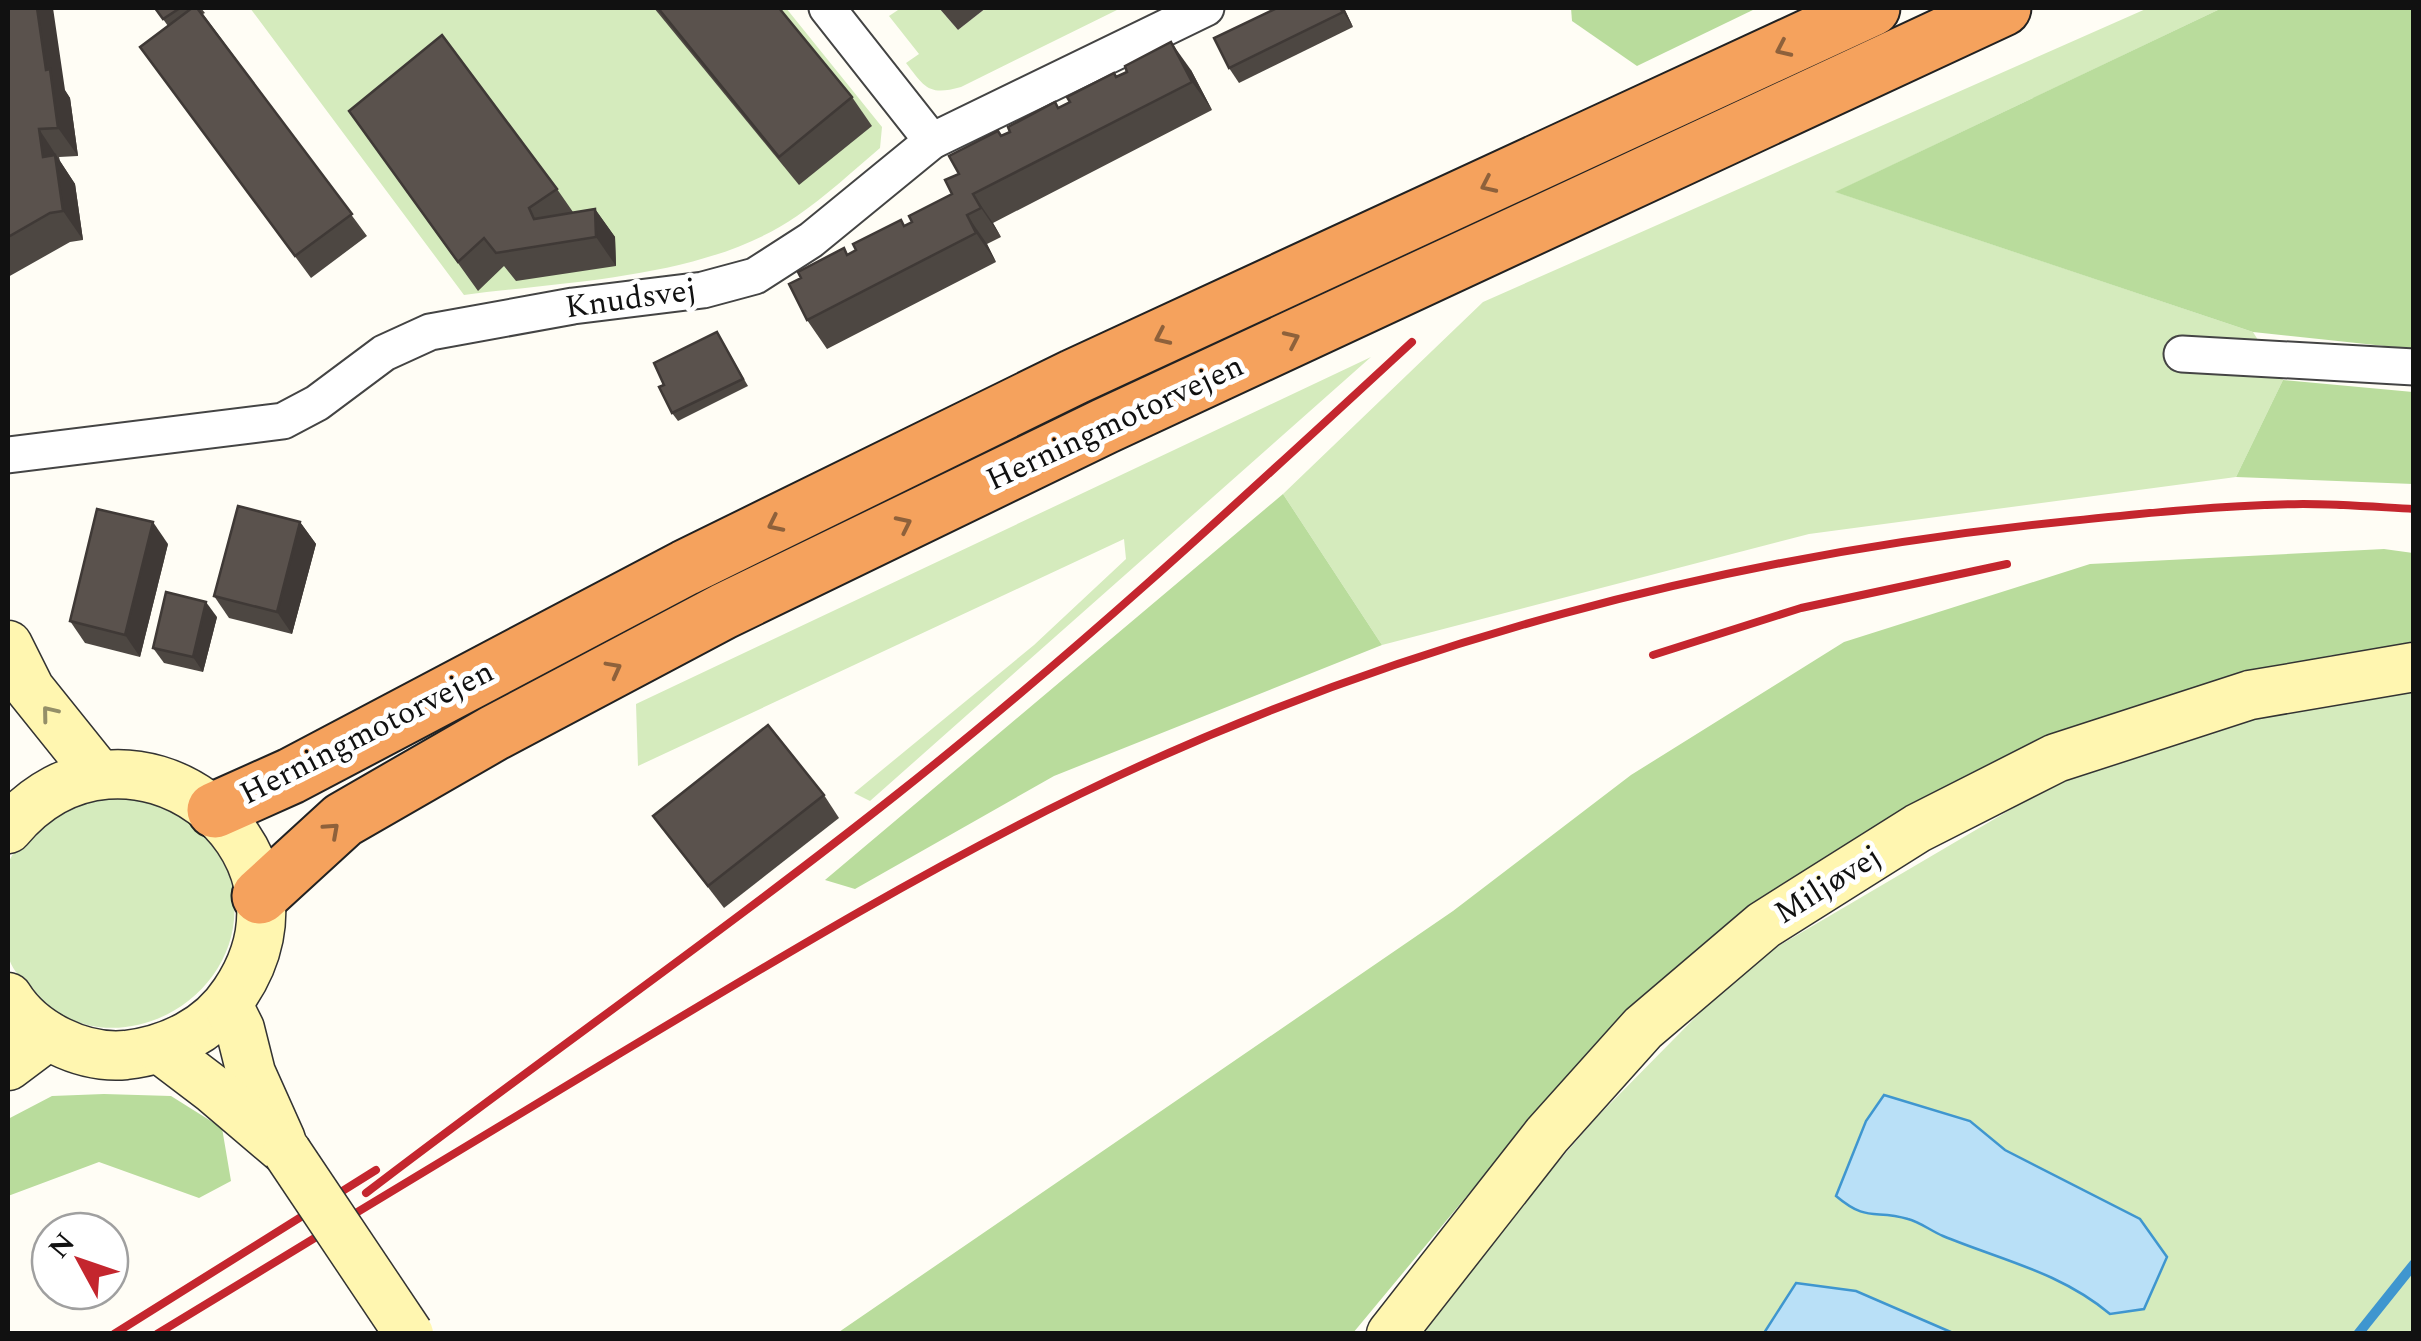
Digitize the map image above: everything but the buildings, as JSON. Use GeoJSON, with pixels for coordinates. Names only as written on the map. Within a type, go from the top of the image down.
{"type":"FeatureCollection","features":[{"type":"Feature","properties":{"kind":"highway","name":"Herningmotorvejen"},"geometry":{"type":"LineString","coordinates":[[215,810],[291,776],[685,568],[1074,378],[1872,8]]}},
{"type":"Feature","properties":{"kind":"highway","name":"Herningmotorvejen"},"geometry":{"type":"LineString","coordinates":[[260,896],[343,820],[494,732],[724,611],[1106,426],[2003,8]]}},
{"type":"Feature","properties":{"kind":"street"},"geometry":{"type":"LineString","coordinates":[[827,8],[932,141]]}},
{"type":"Feature","properties":{"kind":"street","name":"Knudsvej"},"geometry":{"type":"LineString","coordinates":[[8,455],[282,421],[317,403],[384,353],[430,332],[574,306],[702,290],[755,276],[811,240],[932,141],[1206,8]]}},
{"type":"Feature","properties":{"kind":"street"},"geometry":{"type":"LineString","coordinates":[[2182,354],[2414,367]]}},
{"type":"Feature","properties":{"kind":"street"},"geometry":{"type":"LineString","coordinates":[[8,645],[30,690],[99,775]]}},
{"type":"Feature","properties":{"kind":"street","name":"Miljøvej"},"geometry":{"type":"LineString","coordinates":[[1391,1334],[1547,1135],[1643,1028],[1764,925],[1918,828],[2056,758],[2250,695],[2414,668]]}},
{"type":"Feature","properties":{"kind":"street"},"geometry":{"type":"LineString","coordinates":[[8,997],[14,1008],[48,1036],[84,1050],[122,1055],[160,1049],[197,1032],[228,1005],[255,954],[260,925],[260,896],[252,864],[236,834],[215,810],[184,789],[148,776],[99,775],[71,782],[12,807]]}},
{"type":"Feature","properties":{"kind":"street"},"geometry":{"type":"LineString","coordinates":[[228,1005],[240,1030],[251,1073],[286,1152],[410,1334]]}},
{"type":"Feature","properties":{"kind":"street"},"geometry":{"type":"LineString","coordinates":[[8,1066],[48,1036]]}},
{"type":"Feature","properties":{"kind":"street"},"geometry":{"type":"LineString","coordinates":[[160,1049],[286,1152]]}},
{"type":"Feature","properties":{"kind":"green space"},"geometry":{"type":"Polygon","coordinates":[[[250,8],[786,8],[882,127],[880,148],[797,216],[722,253],[637,274],[464,295],[250,8]]]}},
{"type":"Feature","properties":{"kind":"green space"},"geometry":{"type":"Polygon","coordinates":[[[901,8],[939,8],[958,30],[986,8],[1121,8],[961,87],[942,91],[923,84],[906,63],[919,54],[889,16],[901,8]]]}},
{"type":"Feature","properties":{"kind":"green space"},"geometry":{"type":"Polygon","coordinates":[[[1571,8],[1757,8],[1637,66],[1572,21],[1571,8]]]}},
{"type":"Feature","properties":{"kind":"green space"},"geometry":{"type":"Polygon","coordinates":[[[2148,8],[2222,8],[1836,192],[2253,332],[2283,380],[2236,477],[1809,534],[1382,645],[1283,494],[1483,302],[2148,8]]]}},
{"type":"Feature","properties":{"kind":"green space"},"geometry":{"type":"Polygon","coordinates":[[[2222,8],[2413,8],[2413,349],[2253,332],[1835,192],[2222,8]]]}},
{"type":"Feature","properties":{"kind":"green space"},"geometry":{"type":"Polygon","coordinates":[[[1371,357],[870,801],[854,793],[1034,645],[1126,559],[1124,539],[638,766],[636,704],[1371,357]]]}},
{"type":"Feature","properties":{"kind":"green space"},"geometry":{"type":"Polygon","coordinates":[[[2283,380],[2413,392],[2413,484],[2236,477],[2283,380]]]}},
{"type":"Feature","properties":{"kind":"green space"},"geometry":{"type":"Polygon","coordinates":[[[1283,494],[1382,645],[1054,776],[855,889],[825,880],[1283,494]]]}},
{"type":"Feature","properties":{"kind":"green space"},"geometry":{"type":"Polygon","coordinates":[[[2384,549],[2413,553],[2413,657],[2332,655],[2044,737],[1718,935],[1559,1085],[1353,1333],[836,1334],[1453,911],[1631,775],[1844,642],[2090,564],[2384,549]]]}},
{"type":"Feature","properties":{"kind":"green space"},"geometry":{"type":"Polygon","coordinates":[[[2413,686],[2413,1333],[1953,1333],[1856,1291],[1764,1333],[1409,1334],[1596,1118],[1748,964],[2078,770],[2338,690],[2413,686]]]}},
{"type":"Feature","properties":{"kind":"green space"},"geometry":{"type":"Polygon","coordinates":[[[104,789],[192,816],[215,842],[229,874],[234,917],[224,956],[203,988],[172,1012],[137,1025],[98,1027],[61,1015],[28,987],[8,955],[8,863],[24,833],[104,789]]]}},
{"type":"Feature","properties":{"kind":"green space"},"geometry":{"type":"Polygon","coordinates":[[[52,1096],[171,1096],[222,1128],[231,1181],[199,1198],[99,1162],[8,1196],[8,1119],[52,1096]]]}},
{"type":"Feature","properties":{"kind":"water"},"geometry":{"type":"Polygon","coordinates":[[[1884,1095],[1970,1121],[2005,1150],[2140,1219],[2167,1257],[2144,1309],[2110,1314],[2071,1287],[2030,1268],[1943,1236],[1912,1220],[1864,1213],[1836,1196],[1866,1121],[1884,1095]]]}},
{"type":"Feature","properties":{"kind":"water"},"geometry":{"type":"Polygon","coordinates":[[[1796,1283],[1856,1291],[1953,1333],[1764,1333],[1796,1283]]]}},
{"type":"Feature","properties":{"kind":"waterway"},"geometry":{"type":"LineString","coordinates":[[2358,1334],[2414,1264]]}},
{"type":"Feature","properties":{"kind":"railway"},"geometry":{"type":"LineString","coordinates":[[366,1193],[765,896],[963,741],[1158,573],[1412,342]]}},
{"type":"Feature","properties":{"kind":"railway"},"geometry":{"type":"LineString","coordinates":[[157,1334],[901,888],[1080,794],[1198,740],[1318,692],[1439,650],[1563,614],[1814,557],[1942,536],[2186,510],[2303,504],[2414,509]]}},
{"type":"Feature","properties":{"kind":"railway"},"geometry":{"type":"LineString","coordinates":[[1653,655],[1801,608],[2007,564]]}},
{"type":"Feature","properties":{"kind":"railway"},"geometry":{"type":"LineString","coordinates":[[114,1334],[376,1170]]}}]}
